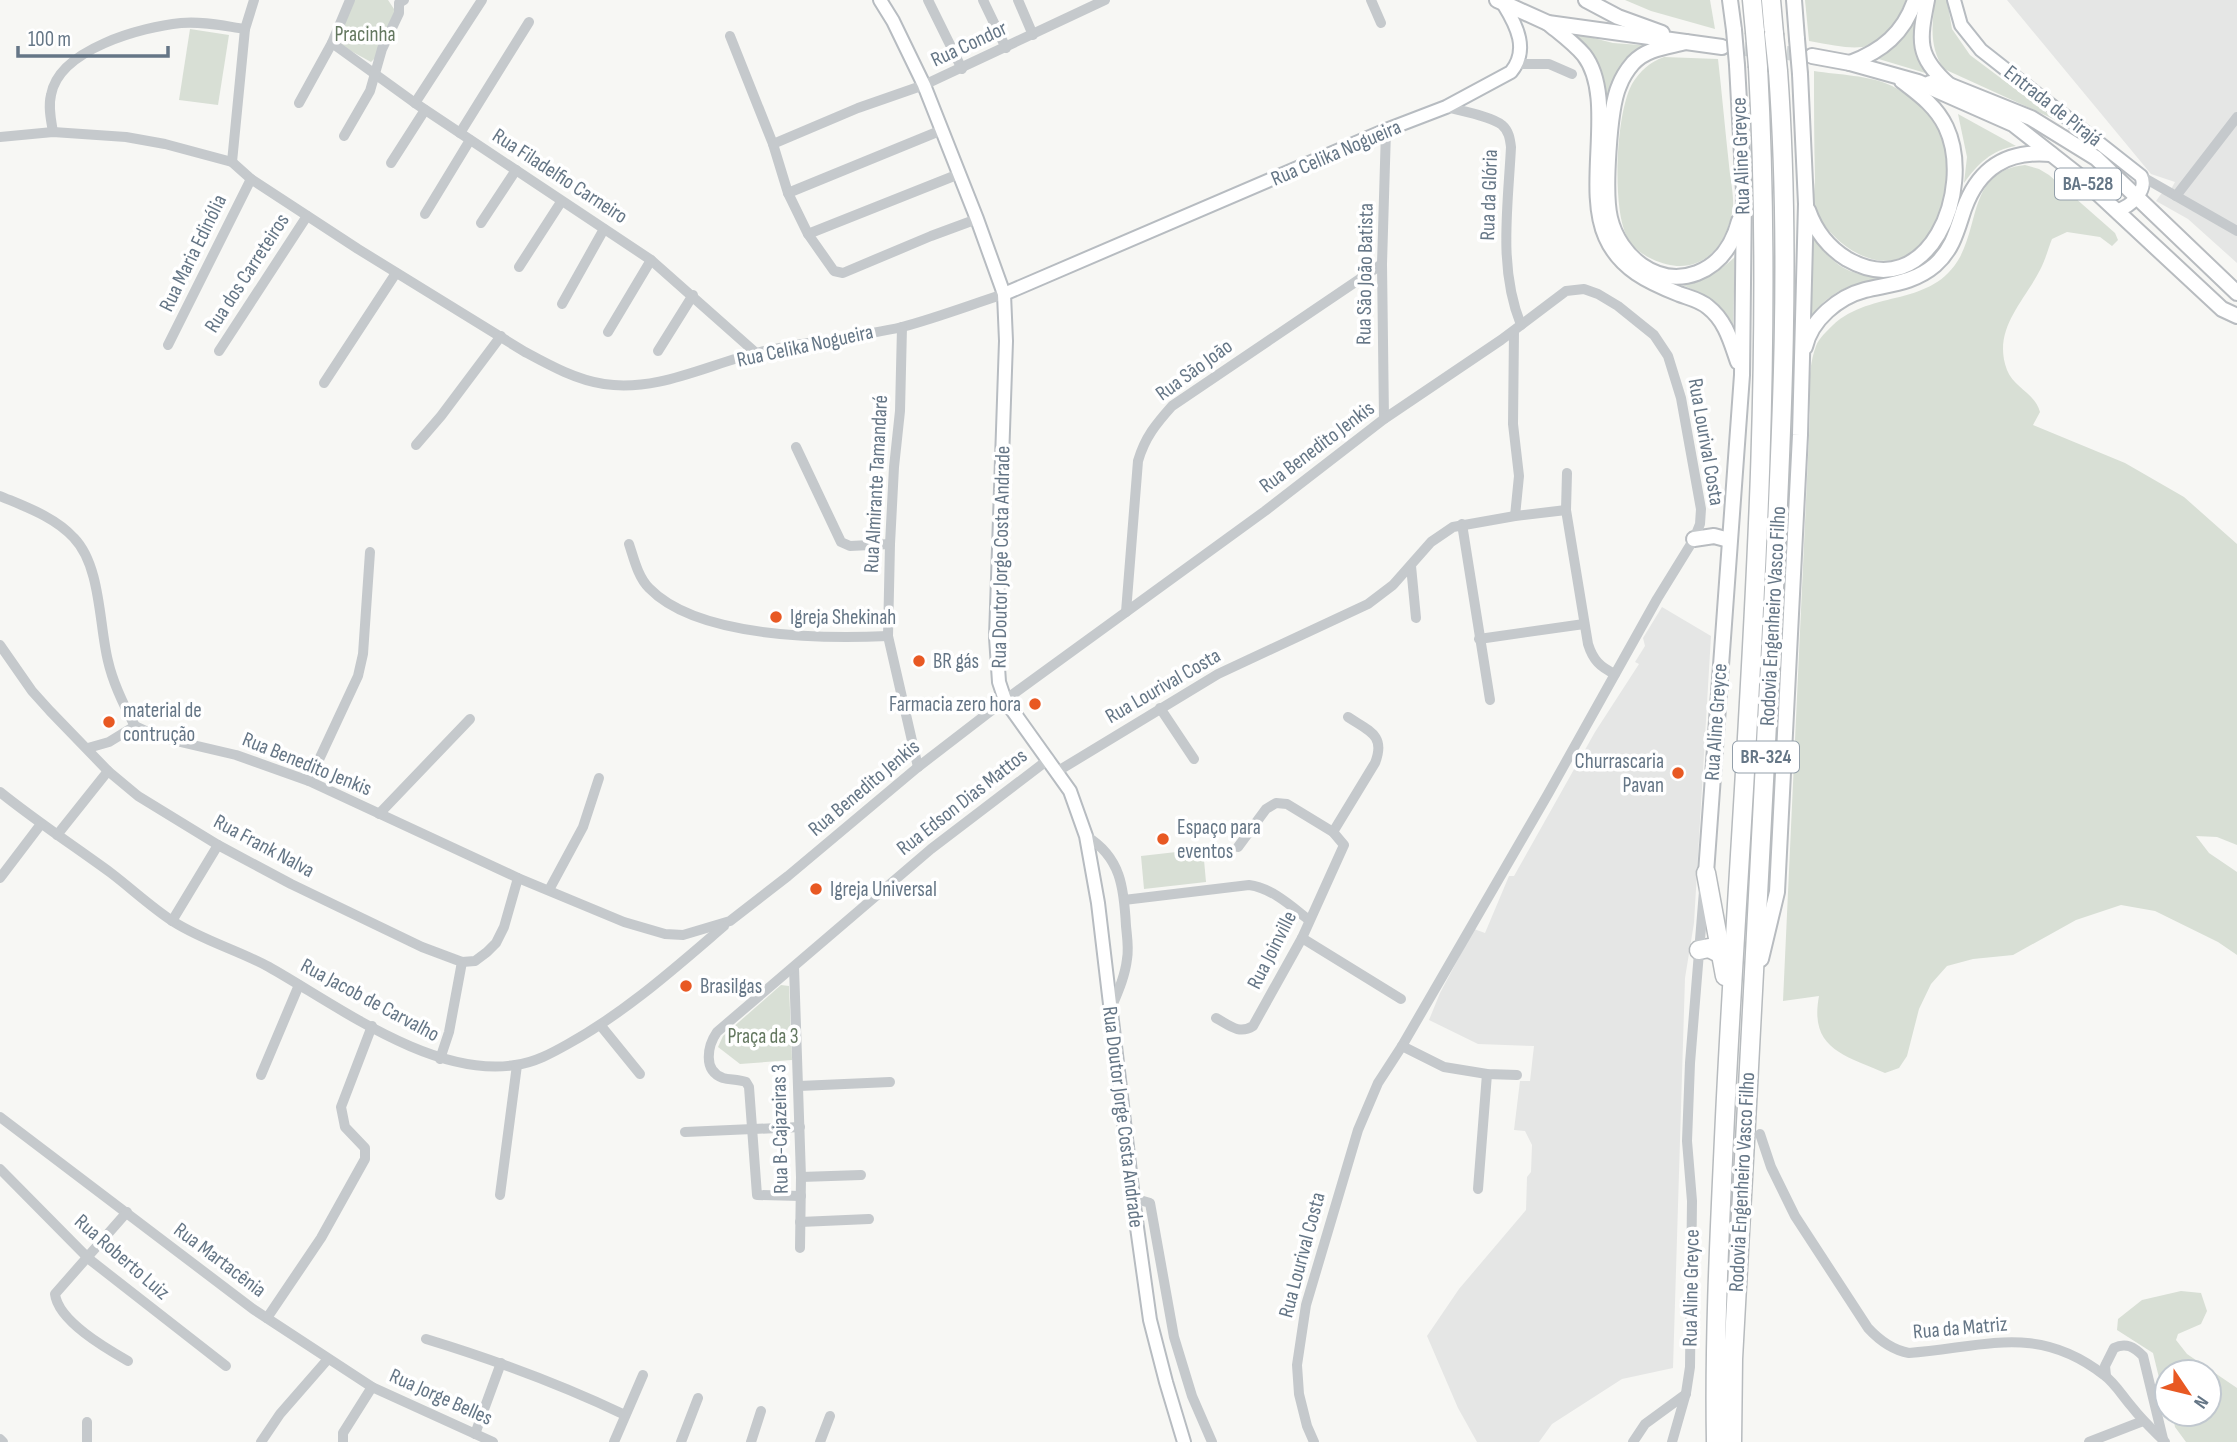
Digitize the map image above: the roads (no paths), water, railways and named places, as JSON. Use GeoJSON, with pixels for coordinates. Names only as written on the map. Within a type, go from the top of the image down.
{"type":"FeatureCollection","features":[{"type":"Feature","properties":{"kind":"highway","name":"Rodovia Engenheiro Vasco Filho"},"geometry":{"type":"LineString","coordinates":[[1716,1442],[1715,1361],[1730,1005],[1757,544],[1763,389],[1765,233],[1758,67],[1752,0]]}},
{"type":"Feature","properties":{"kind":"highway","name":"Rodovia Engenheiro Vasco Filho"},"geometry":{"type":"LineString","coordinates":[[1732,1442],[1733,1359],[1768,723],[1784,346],[1784,157],[1771,0]]}},
{"type":"Feature","properties":{"kind":"highway"},"geometry":{"type":"LineString","coordinates":[[1706,873],[1730,1005]]}},
{"type":"Feature","properties":{"kind":"highway"},"geometry":{"type":"LineString","coordinates":[[1699,950],[1709,948],[1721,954]]}},
{"type":"Feature","properties":{"kind":"main road","name":"Rua Doutor Jorge Costa Andrade"},"geometry":{"type":"LineString","coordinates":[[880,0],[924,85],[1004,294],[1006,341],[996,637],[999,682],[1005,700],[1058,771],[1077,807],[1086,836],[1098,903],[1150,1320],[1184,1442]]}},
{"type":"Feature","properties":{"kind":"main road"},"geometry":{"type":"LineString","coordinates":[[1586,0],[1618,17],[1686,42]]}},
{"type":"Feature","properties":{"kind":"main road","name":"Rua Aline Greyce"},"geometry":{"type":"LineString","coordinates":[[1706,873],[1742,375],[1744,192],[1737,65],[1730,0]]}},
{"type":"Feature","properties":{"kind":"main road"},"geometry":{"type":"LineString","coordinates":[[1751,998],[1777,892],[1801,370],[1806,204],[1794,0]]}},
{"type":"Feature","properties":{"kind":"main road"},"geometry":{"type":"LineString","coordinates":[[1850,63],[1873,53],[1893,38],[1910,14],[1915,0]]}},
{"type":"Feature","properties":{"kind":"main road"},"geometry":{"type":"LineString","coordinates":[[1927,0],[1921,32],[1925,57],[1929,66],[1949,85]]}},
{"type":"Feature","properties":{"kind":"main road","name":"Entrada de Pirajá"},"geometry":{"type":"LineString","coordinates":[[1954,0],[1961,25],[1981,50],[2141,176]]}},
{"type":"Feature","properties":{"kind":"main road"},"geometry":{"type":"LineString","coordinates":[[1501,2],[1548,23],[1722,47]]}},
{"type":"Feature","properties":{"kind":"main road"},"geometry":{"type":"LineString","coordinates":[[1501,2],[1519,35],[1521,54],[1518,64]]}},
{"type":"Feature","properties":{"kind":"main road"},"geometry":{"type":"LineString","coordinates":[[1548,23],[1584,56],[1592,70],[1599,113],[1597,198],[1606,239],[1617,255],[1640,276],[1710,308],[1727,330],[1742,375]]}},
{"type":"Feature","properties":{"kind":"main road"},"geometry":{"type":"LineString","coordinates":[[1686,42],[1646,52],[1635,61],[1619,85],[1609,152],[1607,204],[1610,221],[1625,249],[1636,262],[1649,271],[1670,276],[1693,275],[1706,269],[1726,251],[1738,225],[1744,192]]}},
{"type":"Feature","properties":{"kind":"main road","name":"BA-528"},"geometry":{"type":"LineString","coordinates":[[1812,56],[1850,63],[1918,82],[2013,124],[2117,210],[2222,309],[2237,316]]}},
{"type":"Feature","properties":{"kind":"main road","name":"Rua Celika Nogueira"},"geometry":{"type":"LineString","coordinates":[[1004,294],[1386,130],[1446,107],[1511,72],[1518,64]]}},
{"type":"Feature","properties":{"kind":"main road"},"geometry":{"type":"LineString","coordinates":[[1806,204],[1817,230],[1828,244],[1842,256],[1865,268],[1884,270],[1906,266],[1928,249],[1937,238],[1946,217],[1954,177],[1951,142],[1938,113],[1927,100],[1895,76]]}},
{"type":"Feature","properties":{"kind":"main road"},"geometry":{"type":"LineString","coordinates":[[1918,82],[1949,85],[2031,118],[2096,158],[2237,293]]}},
{"type":"Feature","properties":{"kind":"main road"},"geometry":{"type":"LineString","coordinates":[[1801,370],[1811,330],[1830,310],[1862,291],[1913,279],[1940,260],[1953,243],[1969,196],[1990,169],[1999,162],[2021,154],[2053,155]]}},
{"type":"Feature","properties":{"kind":"main road"},"geometry":{"type":"LineString","coordinates":[[2117,210],[2124,208],[2137,196],[2144,184],[2141,176]]}},
{"type":"Feature","properties":{"kind":"main road"},"geometry":{"type":"LineString","coordinates":[[1694,538],[1714,536],[1729,540]]}},
{"type":"Feature","properties":{"kind":"street"},"geometry":{"type":"LineString","coordinates":[[232,162],[245,29],[254,0]]}},
{"type":"Feature","properties":{"kind":"street"},"geometry":{"type":"LineString","coordinates":[[299,103],[332,43],[350,0]]}},
{"type":"Feature","properties":{"kind":"street"},"geometry":{"type":"LineString","coordinates":[[415,103],[482,0]]}},
{"type":"Feature","properties":{"kind":"street"},"geometry":{"type":"LineString","coordinates":[[928,0],[962,69]]}},
{"type":"Feature","properties":{"kind":"street"},"geometry":{"type":"LineString","coordinates":[[983,0],[1006,48]]}},
{"type":"Feature","properties":{"kind":"street"},"geometry":{"type":"LineString","coordinates":[[1018,0],[1033,35]]}},
{"type":"Feature","properties":{"kind":"street","name":"Rua Condor"},"geometry":{"type":"LineString","coordinates":[[773,144],[858,108],[962,69],[1105,0]]}},
{"type":"Feature","properties":{"kind":"street"},"geometry":{"type":"LineString","coordinates":[[1371,0],[1381,23]]}},
{"type":"Feature","properties":{"kind":"street"},"geometry":{"type":"LineString","coordinates":[[344,136],[369,91],[383,49],[395,25],[400,1]]}},
{"type":"Feature","properties":{"kind":"street"},"geometry":{"type":"LineString","coordinates":[[460,133],[529,22]]}},
{"type":"Feature","properties":{"kind":"street"},"geometry":{"type":"LineString","coordinates":[[53,132],[51,95],[55,83],[79,57],[125,35],[182,23],[245,29]]}},
{"type":"Feature","properties":{"kind":"street"},"geometry":{"type":"LineString","coordinates":[[730,36],[773,144],[788,193],[808,233],[834,271],[843,273],[977,219]]}},
{"type":"Feature","properties":{"kind":"street","name":"Rua Filadelfio Carneiro"},"geometry":{"type":"LineString","coordinates":[[332,43],[373,75],[651,260],[756,353]]}},
{"type":"Feature","properties":{"kind":"street"},"geometry":{"type":"LineString","coordinates":[[1518,64],[1549,64],[1572,74]]}},
{"type":"Feature","properties":{"kind":"street","name":"Rua da Glória"},"geometry":{"type":"LineString","coordinates":[[1446,107],[1502,125],[1508,133],[1511,147],[1506,263],[1517,328],[1513,425],[1519,476],[1515,516]]}},
{"type":"Feature","properties":{"kind":"street"},"geometry":{"type":"LineString","coordinates":[[391,163],[425,110]]}},
{"type":"Feature","properties":{"kind":"street"},"geometry":{"type":"LineString","coordinates":[[2176,196],[2237,117]]}},
{"type":"Feature","properties":{"kind":"street"},"geometry":{"type":"LineString","coordinates":[[788,193],[942,130]]}},
{"type":"Feature","properties":{"kind":"street","name":"Rua São João Batista"},"geometry":{"type":"LineString","coordinates":[[1384,419],[1382,264],[1386,130]]}},
{"type":"Feature","properties":{"kind":"street","name":"Rua Celika Nogueira"},"geometry":{"type":"LineString","coordinates":[[0,137],[53,132],[126,137],[165,144],[232,162],[307,216],[546,364],[587,381],[604,384],[650,383],[687,376],[756,353],[902,327],[1004,294]]}},
{"type":"Feature","properties":{"kind":"street"},"geometry":{"type":"LineString","coordinates":[[425,214],[471,140]]}},
{"type":"Feature","properties":{"kind":"street"},"geometry":{"type":"LineString","coordinates":[[481,223],[516,170]]}},
{"type":"Feature","properties":{"kind":"street"},"geometry":{"type":"LineString","coordinates":[[808,233],[959,174]]}},
{"type":"Feature","properties":{"kind":"street"},"geometry":{"type":"LineString","coordinates":[[2141,176],[2237,231]]}},
{"type":"Feature","properties":{"kind":"street","name":"Rua Maria Edinólia"},"geometry":{"type":"LineString","coordinates":[[168,345],[251,178]]}},
{"type":"Feature","properties":{"kind":"street"},"geometry":{"type":"LineString","coordinates":[[519,267],[561,202]]}},
{"type":"Feature","properties":{"kind":"street","name":"Rua dos Carreteiros"},"geometry":{"type":"LineString","coordinates":[[219,351],[307,216]]}},
{"type":"Feature","properties":{"kind":"street"},"geometry":{"type":"LineString","coordinates":[[562,304],[604,229]]}},
{"type":"Feature","properties":{"kind":"street"},"geometry":{"type":"LineString","coordinates":[[608,332],[651,260]]}},
{"type":"Feature","properties":{"kind":"street","name":"Rua São João"},"geometry":{"type":"LineString","coordinates":[[1126,612],[1138,461],[1143,443],[1153,427],[1172,406],[1382,264]]}},
{"type":"Feature","properties":{"kind":"street"},"geometry":{"type":"LineString","coordinates":[[324,383],[396,273]]}},
{"type":"Feature","properties":{"kind":"street","name":"Rua Lourival Costa"},"geometry":{"type":"LineString","coordinates":[[1314,1442],[1298,1394],[1297,1365],[1306,1305],[1358,1130],[1378,1083],[1402,1046],[1700,524],[1701,509],[1681,398],[1668,356],[1654,335],[1618,306],[1584,289],[1566,291],[1539,311]]}},
{"type":"Feature","properties":{"kind":"street"},"geometry":{"type":"LineString","coordinates":[[658,351],[693,295]]}},
{"type":"Feature","properties":{"kind":"street","name":"Rua Benedito Jenkis"},"geometry":{"type":"LineString","coordinates":[[135,726],[159,737],[236,755],[309,782],[517,878],[624,922],[665,934],[699,932],[730,921],[780,883],[918,767],[1005,700],[1265,511],[1384,419],[1539,311]]}},
{"type":"Feature","properties":{"kind":"street","name":"Rua Almirante Tamandaré"},"geometry":{"type":"LineString","coordinates":[[902,327],[900,411],[890,544],[888,636],[918,767]]}},
{"type":"Feature","properties":{"kind":"street"},"geometry":{"type":"LineString","coordinates":[[416,445],[442,416],[501,337]]}},
{"type":"Feature","properties":{"kind":"street"},"geometry":{"type":"LineString","coordinates":[[796,447],[841,542],[850,545],[890,544]]}},
{"type":"Feature","properties":{"kind":"street"},"geometry":{"type":"LineString","coordinates":[[1567,473],[1566,510],[1592,658],[1615,674]]}},
{"type":"Feature","properties":{"kind":"street"},"geometry":{"type":"LineString","coordinates":[[0,496],[61,526],[76,539],[85,552],[97,591],[108,664],[135,726],[109,742],[88,748]]}},
{"type":"Feature","properties":{"kind":"street","name":"Rua Lourival Costa"},"geometry":{"type":"LineString","coordinates":[[1058,771],[1160,708],[1253,656],[1349,615],[1367,604],[1393,585],[1436,537],[1462,524],[1566,510]]}},
{"type":"Feature","properties":{"kind":"street"},"geometry":{"type":"LineString","coordinates":[[1462,524],[1490,700]]}},
{"type":"Feature","properties":{"kind":"street"},"geometry":{"type":"LineString","coordinates":[[629,544],[641,577],[649,588],[692,616],[740,628],[836,636],[888,636]]}},
{"type":"Feature","properties":{"kind":"street"},"geometry":{"type":"LineString","coordinates":[[309,782],[358,676],[363,653],[370,551]]}},
{"type":"Feature","properties":{"kind":"street"},"geometry":{"type":"LineString","coordinates":[[1411,566],[1416,618]]}},
{"type":"Feature","properties":{"kind":"street"},"geometry":{"type":"LineString","coordinates":[[1479,639],[1584,624]]}},
{"type":"Feature","properties":{"kind":"street","name":"Rua Frank Nalva"},"geometry":{"type":"LineString","coordinates":[[0,645],[32,691],[108,771],[138,796],[218,845],[303,890],[422,947],[462,962]]}},
{"type":"Feature","properties":{"kind":"street"},"geometry":{"type":"LineString","coordinates":[[1160,708],[1194,759]]}},
{"type":"Feature","properties":{"kind":"street"},"geometry":{"type":"LineString","coordinates":[[1238,847],[1266,809],[1276,803],[1287,804],[1333,832],[1379,752],[1379,742],[1373,733],[1348,717]]}},
{"type":"Feature","properties":{"kind":"street"},"geometry":{"type":"LineString","coordinates":[[379,814],[470,719]]}},
{"type":"Feature","properties":{"kind":"street","name":"Rua Edson Dias Mattos"},"geometry":{"type":"LineString","coordinates":[[752,1129],[749,1087],[746,1082],[723,1078],[712,1068],[707,1052],[717,1032],[932,849],[1049,759]]}},
{"type":"Feature","properties":{"kind":"street"},"geometry":{"type":"LineString","coordinates":[[57,835],[108,771]]}},
{"type":"Feature","properties":{"kind":"street"},"geometry":{"type":"LineString","coordinates":[[550,890],[583,827],[599,778]]}},
{"type":"Feature","properties":{"kind":"street","name":"Rua Jacob de Carvalho"},"geometry":{"type":"LineString","coordinates":[[0,792],[172,921],[213,943],[267,966],[372,1026],[440,1059],[478,1067],[517,1065],[552,1052],[601,1026],[730,921]]}},
{"type":"Feature","properties":{"kind":"street"},"geometry":{"type":"LineString","coordinates":[[0,878],[41,824]]}},
{"type":"Feature","properties":{"kind":"street","name":"Rua Joinville"},"geometry":{"type":"LineString","coordinates":[[1216,1018],[1236,1030],[1245,1031],[1253,1026],[1302,938],[1342,852],[1342,841],[1333,832]]}},
{"type":"Feature","properties":{"kind":"street"},"geometry":{"type":"LineString","coordinates":[[1086,836],[1098,844],[1116,866],[1124,900],[1128,957],[1124,978],[1110,1011]]}},
{"type":"Feature","properties":{"kind":"street"},"geometry":{"type":"LineString","coordinates":[[172,921],[218,845]]}},
{"type":"Feature","properties":{"kind":"street","name":"Rua Aline Greyce"},"geometry":{"type":"LineString","coordinates":[[1672,1442],[1686,1394],[1690,1367],[1692,1201],[1687,1141],[1690,1063],[1706,873]]}},
{"type":"Feature","properties":{"kind":"street"},"geometry":{"type":"LineString","coordinates":[[440,1059],[449,1032],[462,962],[475,961],[496,943],[504,927],[517,878]]}},
{"type":"Feature","properties":{"kind":"street"},"geometry":{"type":"LineString","coordinates":[[1124,900],[1249,885],[1261,886],[1309,920]]}},
{"type":"Feature","properties":{"kind":"street"},"geometry":{"type":"LineString","coordinates":[[1302,938],[1401,999]]}},
{"type":"Feature","properties":{"kind":"street","name":"Rua B-Cajazeiras 3"},"geometry":{"type":"LineString","coordinates":[[794,967],[800,1128],[800,1248]]}},
{"type":"Feature","properties":{"kind":"street"},"geometry":{"type":"LineString","coordinates":[[261,1076],[299,985]]}},
{"type":"Feature","properties":{"kind":"street"},"geometry":{"type":"LineString","coordinates":[[267,1318],[321,1238],[365,1159],[365,1148],[345,1127],[341,1107],[372,1026]]}},
{"type":"Feature","properties":{"kind":"street"},"geometry":{"type":"LineString","coordinates":[[601,1026],[640,1074]]}},
{"type":"Feature","properties":{"kind":"street"},"geometry":{"type":"LineString","coordinates":[[1402,1046],[1444,1067],[1487,1074],[1517,1074]]}},
{"type":"Feature","properties":{"kind":"street"},"geometry":{"type":"LineString","coordinates":[[500,1195],[517,1065]]}},
{"type":"Feature","properties":{"kind":"street"},"geometry":{"type":"LineString","coordinates":[[1478,1189],[1487,1074]]}},
{"type":"Feature","properties":{"kind":"street"},"geometry":{"type":"LineString","coordinates":[[799,1086],[890,1082]]}},
{"type":"Feature","properties":{"kind":"street","name":"Rua Martacênia"},"geometry":{"type":"LineString","coordinates":[[0,1117],[267,1318],[372,1387]]}},
{"type":"Feature","properties":{"kind":"street"},"geometry":{"type":"LineString","coordinates":[[685,1132],[800,1128]]}},
{"type":"Feature","properties":{"kind":"street"},"geometry":{"type":"LineString","coordinates":[[752,1129],[755,1189],[760,1196],[801,1196]]}},
{"type":"Feature","properties":{"kind":"street","name":"Rua da Matriz"},"geometry":{"type":"LineString","coordinates":[[1760,1134],[1795,1216],[1868,1328],[1885,1344],[1909,1353],[2004,1342],[2043,1343],[2075,1356],[2106,1376],[2143,1421],[2164,1441]]}},
{"type":"Feature","properties":{"kind":"street","name":"Rua Roberto Luiz"},"geometry":{"type":"LineString","coordinates":[[0,1169],[89,1259],[226,1366]]}},
{"type":"Feature","properties":{"kind":"street"},"geometry":{"type":"LineString","coordinates":[[801,1177],[861,1175]]}},
{"type":"Feature","properties":{"kind":"street"},"geometry":{"type":"LineString","coordinates":[[1133,1198],[1150,1203],[1174,1337],[1192,1395],[1212,1442]]}},
{"type":"Feature","properties":{"kind":"street"},"geometry":{"type":"LineString","coordinates":[[127,1212],[89,1259],[60,1288],[56,1299],[60,1307],[94,1341],[128,1361]]}},
{"type":"Feature","properties":{"kind":"street"},"geometry":{"type":"LineString","coordinates":[[800,1222],[869,1219]]}},
{"type":"Feature","properties":{"kind":"street"},"geometry":{"type":"LineString","coordinates":[[426,1339],[578,1392],[625,1415]]}},
{"type":"Feature","properties":{"kind":"street"},"geometry":{"type":"LineString","coordinates":[[2106,1376],[2105,1366],[2114,1348],[2125,1345],[2143,1356],[2164,1441]]}},
{"type":"Feature","properties":{"kind":"street"},"geometry":{"type":"LineString","coordinates":[[261,1442],[280,1414],[328,1359]]}},
{"type":"Feature","properties":{"kind":"street"},"geometry":{"type":"LineString","coordinates":[[484,1439],[501,1363]]}},
{"type":"Feature","properties":{"kind":"street"},"geometry":{"type":"LineString","coordinates":[[614,1442],[643,1375]]}},
{"type":"Feature","properties":{"kind":"street"},"geometry":{"type":"LineString","coordinates":[[343,1442],[343,1433],[372,1387]]}},
{"type":"Feature","properties":{"kind":"street","name":"Rua Jorge Belles"},"geometry":{"type":"LineString","coordinates":[[372,1387],[484,1439]]}},
{"type":"Feature","properties":{"kind":"street"},"geometry":{"type":"LineString","coordinates":[[1633,1442],[1645,1424],[1686,1394]]}},
{"type":"Feature","properties":{"kind":"street"},"geometry":{"type":"LineString","coordinates":[[681,1442],[698,1398]]}},
{"type":"Feature","properties":{"kind":"street"},"geometry":{"type":"LineString","coordinates":[[751,1442],[761,1411]]}},
{"type":"Feature","properties":{"kind":"street"},"geometry":{"type":"LineString","coordinates":[[820,1442],[830,1416]]}},
{"type":"Feature","properties":{"kind":"street"},"geometry":{"type":"LineString","coordinates":[[2088,1442],[2143,1421]]}},
{"type":"Feature","properties":{"kind":"street"},"geometry":{"type":"LineString","coordinates":[[87,1422],[87,1442]]}},
{"type":"Feature","properties":{"kind":"tunnel"},"geometry":{"type":"LineString","coordinates":[[1724,47],[1808,55]]}},
{"type":"Feature","properties":{"kind":"place","name":"Igreja Shekinah"},"geometry":{"type":"Point","coordinates":[776,617]}},
{"type":"Feature","properties":{"kind":"place","name":"BR gás"},"geometry":{"type":"Point","coordinates":[919,661]}},
{"type":"Feature","properties":{"kind":"place","name":"Farmacia zero hora"},"geometry":{"type":"Point","coordinates":[1035,704]}},
{"type":"Feature","properties":{"kind":"place","name":"material de contrução"},"geometry":{"type":"Point","coordinates":[109,722]}},
{"type":"Feature","properties":{"kind":"place","name":"Churrascaria Pavan"},"geometry":{"type":"Point","coordinates":[1678,773]}},
{"type":"Feature","properties":{"kind":"place","name":"Espaço para eventos"},"geometry":{"type":"Point","coordinates":[1163,839]}},
{"type":"Feature","properties":{"kind":"place","name":"Igreja Universal"},"geometry":{"type":"Point","coordinates":[816,889]}},
{"type":"Feature","properties":{"kind":"place","name":"Brasilgas"},"geometry":{"type":"Point","coordinates":[686,986]}},
{"type":"Feature","properties":{"kind":"park label","name":"Pracinha"},"geometry":{"type":"Point","coordinates":[365,34]}},
{"type":"Feature","properties":{"kind":"park label","name":"Praça da 3"},"geometry":{"type":"Point","coordinates":[763,1036]}}]}
